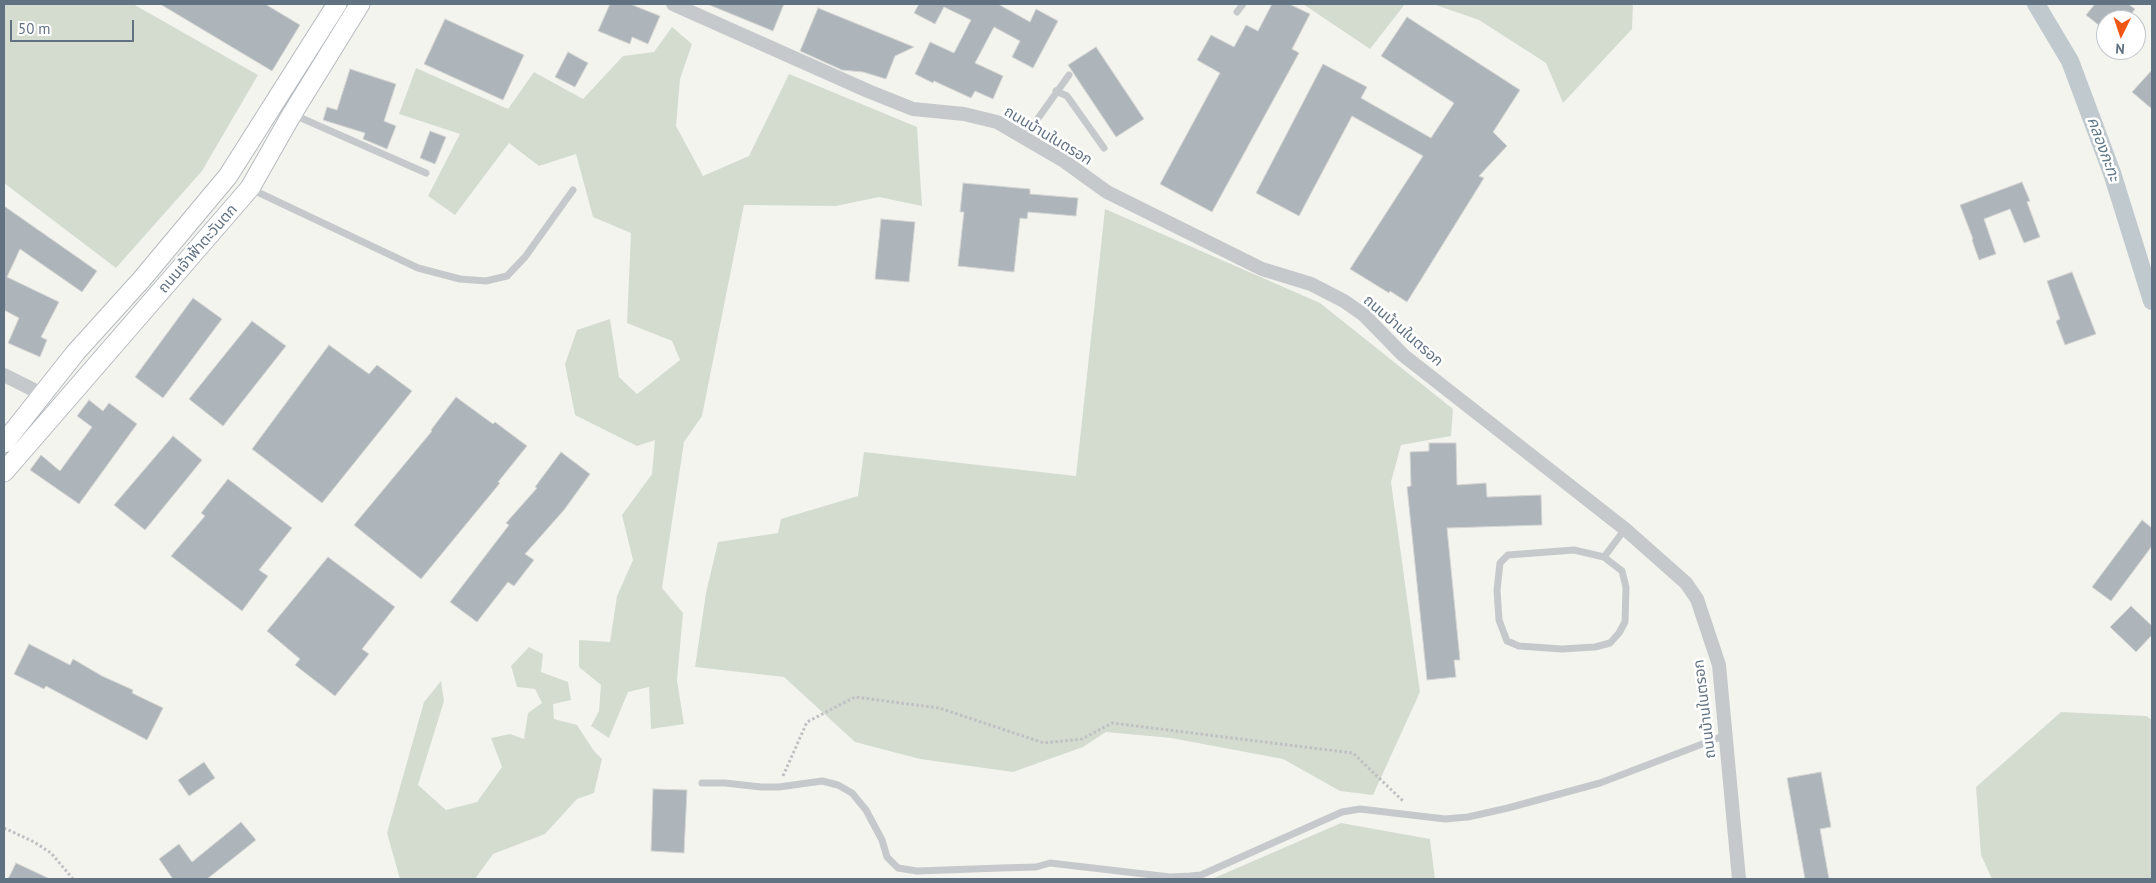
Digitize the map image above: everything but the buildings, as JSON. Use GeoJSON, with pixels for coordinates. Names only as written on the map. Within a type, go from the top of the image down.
{"type":"FeatureCollection","features":[{"type":"Feature","properties":{"kind":"main road","name":"ถนนเจ้าฟ้าตะวันตก"},"geometry":{"type":"LineString","coordinates":[[4,443],[44,395],[76,352],[142,278],[228,176],[337,4]]}},
{"type":"Feature","properties":{"kind":"main road","name":"ถนนเจ้าฟ้าตะวันตก"},"geometry":{"type":"LineString","coordinates":[[4,472],[250,188],[292,114],[360,4]]}},
{"type":"Feature","properties":{"kind":"street","name":"ถนนบ้านในตรอก"},"geometry":{"type":"LineString","coordinates":[[673,4],[868,91],[913,109],[972,116],[997,122],[1064,161],[1107,192],[1262,268],[1311,284],[1344,301],[1364,315],[1403,356],[1625,529],[1686,583],[1697,599],[1720,665],[1739,879]]}},
{"type":"Feature","properties":{"kind":"street"},"geometry":{"type":"LineString","coordinates":[[4,375],[44,395]]}},
{"type":"Feature","properties":{"kind":"lane"},"geometry":{"type":"LineString","coordinates":[[1237,12],[1243,4]]}},
{"type":"Feature","properties":{"kind":"lane"},"geometry":{"type":"LineString","coordinates":[[1024,138],[1068,75]]}},
{"type":"Feature","properties":{"kind":"lane"},"geometry":{"type":"LineString","coordinates":[[1056,91],[1067,96],[1104,148]]}},
{"type":"Feature","properties":{"kind":"lane"},"geometry":{"type":"LineString","coordinates":[[292,114],[426,173]]}},
{"type":"Feature","properties":{"kind":"lane"},"geometry":{"type":"LineString","coordinates":[[250,188],[418,268],[460,279],[486,281],[507,276],[513,270],[525,257],[573,190]]}},
{"type":"Feature","properties":{"kind":"lane"},"geometry":{"type":"LineString","coordinates":[[1604,556],[1625,529]]}},
{"type":"Feature","properties":{"kind":"lane"},"geometry":{"type":"LineString","coordinates":[[1574,550],[1604,556],[1622,571],[1626,587],[1625,622],[1619,633],[1610,643],[1596,647],[1562,649],[1520,646],[1507,640],[1499,620],[1497,590],[1500,563],[1508,555],[1574,550]]}},
{"type":"Feature","properties":{"kind":"lane"},"geometry":{"type":"LineString","coordinates":[[702,783],[779,787],[822,780],[847,789],[866,810],[882,840],[887,857],[898,868],[917,871],[991,869],[1036,867],[1050,863],[1187,878],[1201,875],[1342,812],[1360,809],[1417,814],[1445,819],[1508,808],[1600,783],[1726,735]]}},
{"type":"Feature","properties":{"kind":"path"},"geometry":{"type":"LineString","coordinates":[[779,787],[807,722],[855,697],[939,708],[1044,743],[1082,739],[1112,724],[1353,753],[1417,814]]}},
{"type":"Feature","properties":{"kind":"path"},"geometry":{"type":"LineString","coordinates":[[4,828],[34,842],[51,853],[73,879]]}},
{"type":"Feature","properties":{"kind":"shaded area"},"geometry":{"type":"Polygon","coordinates":[[[4,4],[133,4],[258,75],[202,171],[116,268],[4,183],[4,4]]]}},
{"type":"Feature","properties":{"kind":"shaded area"},"geometry":{"type":"Polygon","coordinates":[[[1303,4],[1405,4],[1370,49],[1303,4]]]}},
{"type":"Feature","properties":{"kind":"shaded area"},"geometry":{"type":"Polygon","coordinates":[[[1433,4],[1633,4],[1632,29],[1563,103],[1546,63],[1479,20],[1433,4]]]}},
{"type":"Feature","properties":{"kind":"shaded area"},"geometry":{"type":"Polygon","coordinates":[[[672,27],[692,44],[680,79],[676,126],[703,176],[749,156],[789,74],[917,127],[922,206],[879,197],[836,206],[744,205],[702,416],[684,442],[662,588],[683,613],[677,680],[684,724],[651,729],[649,687],[628,692],[609,738],[591,726],[599,711],[601,685],[579,667],[579,640],[610,642],[617,596],[633,560],[622,515],[652,474],[655,440],[637,446],[575,415],[565,364],[577,330],[610,319],[619,377],[637,394],[680,360],[672,341],[627,323],[631,233],[593,217],[576,154],[539,166],[509,143],[455,215],[428,196],[460,134],[399,114],[416,68],[508,109],[534,72],[583,99],[623,56],[654,52],[672,27]]]}},
{"type":"Feature","properties":{"kind":"shaded area"},"geometry":{"type":"Polygon","coordinates":[[[1105,209],[1320,303],[1453,409],[1451,436],[1401,445],[1391,482],[1420,692],[1373,795],[1340,791],[1283,759],[1171,738],[1106,732],[1083,747],[1013,772],[920,759],[855,742],[784,677],[695,667],[706,593],[718,542],[778,533],[781,519],[858,496],[864,452],[1076,476],[1105,209]]]}},
{"type":"Feature","properties":{"kind":"shaded area"},"geometry":{"type":"Polygon","coordinates":[[[529,647],[543,654],[541,672],[568,682],[571,700],[553,704],[554,719],[577,725],[594,751],[602,759],[594,793],[577,799],[545,834],[493,854],[475,879],[400,879],[387,833],[424,702],[441,681],[444,701],[418,785],[446,810],[477,802],[502,767],[491,738],[510,734],[524,739],[528,713],[542,703],[535,689],[517,687],[511,666],[529,647]]]}},
{"type":"Feature","properties":{"kind":"shaded area"},"geometry":{"type":"Polygon","coordinates":[[[2061,712],[2146,716],[2152,720],[2152,879],[1992,879],[1981,855],[1976,787],[2061,712]]]}},
{"type":"Feature","properties":{"kind":"shaded area"},"geometry":{"type":"Polygon","coordinates":[[[1341,823],[1430,839],[1435,879],[1212,879],[1341,823]]]}},
{"type":"Feature","properties":{"kind":"waterway","name":"คลองกะทะ"},"geometry":{"type":"LineString","coordinates":[[2036,4],[2070,61],[2112,173],[2152,301]]}}]}
